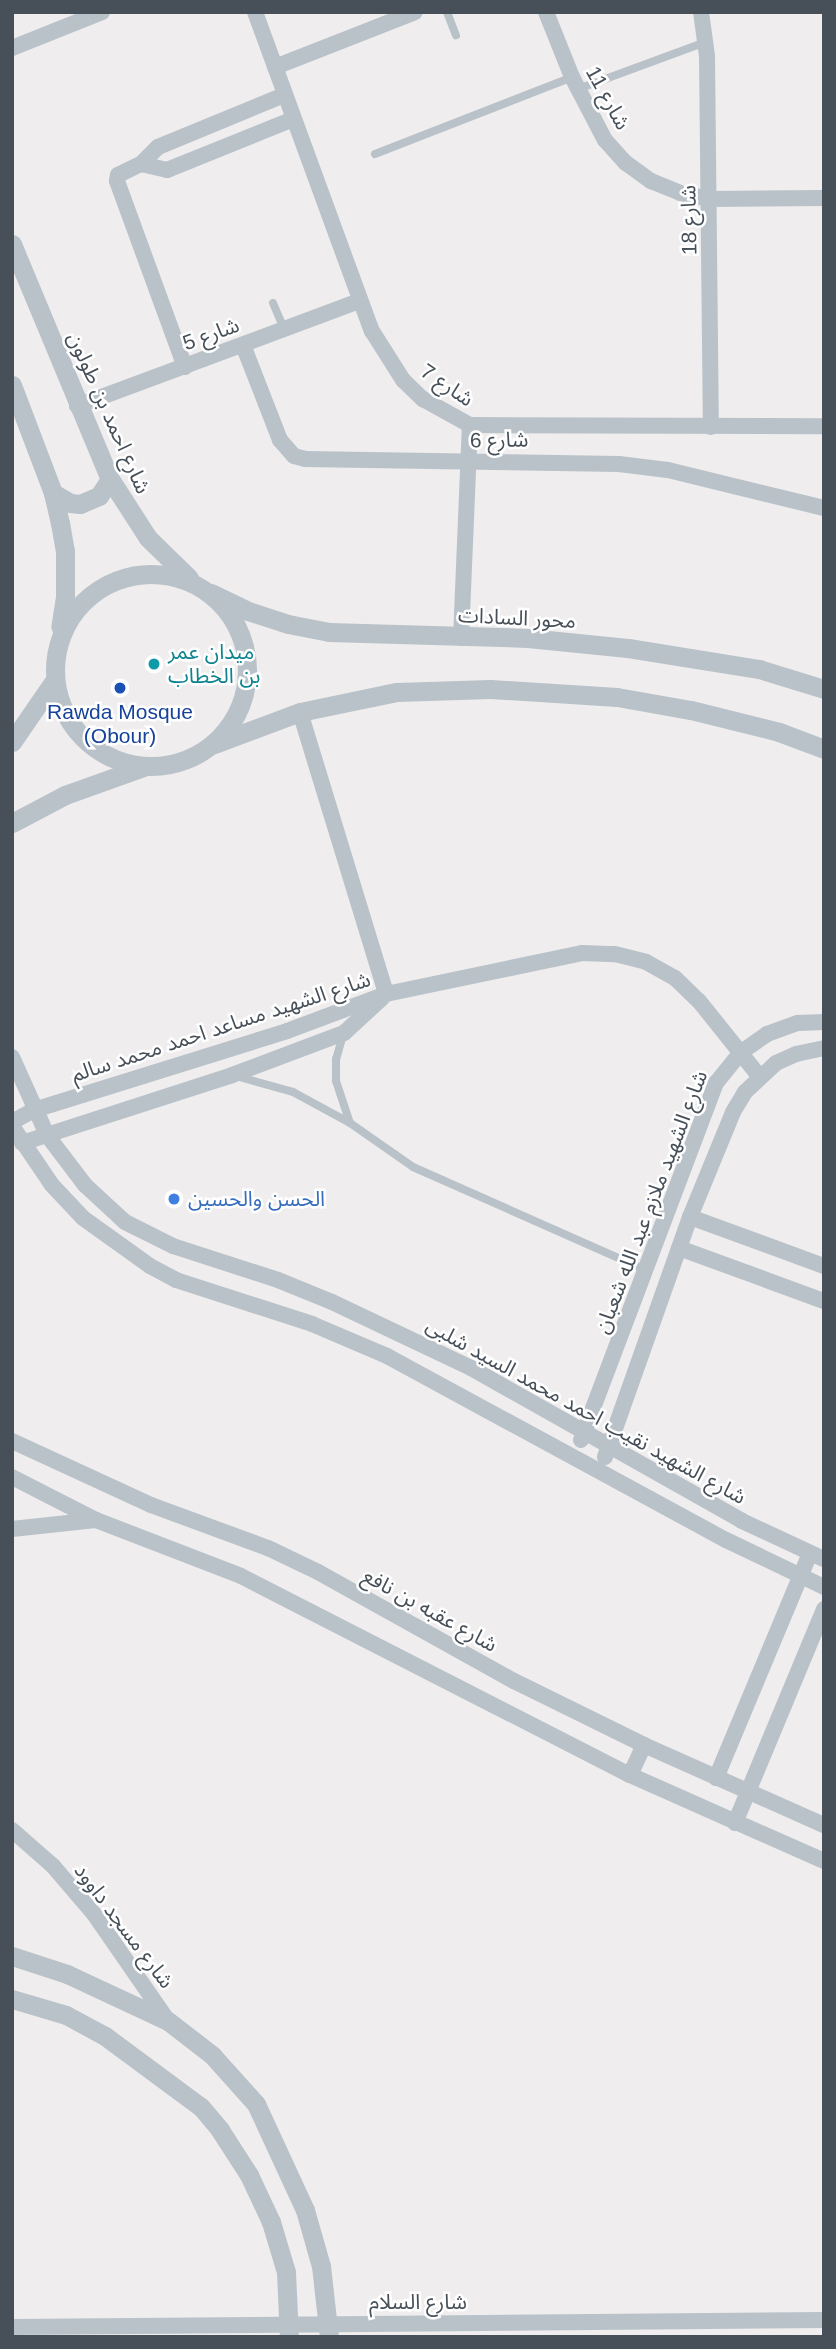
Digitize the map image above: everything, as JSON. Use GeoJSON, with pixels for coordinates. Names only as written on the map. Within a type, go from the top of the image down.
{"type":"FeatureCollection","features":[{"type":"Feature","properties":{"kind":"street"},"geometry":{"type":"LineString","coordinates":[[12,48],[102,12]]}},
{"type":"Feature","properties":{"kind":"street","name":"شارع 7"},"geometry":{"type":"LineString","coordinates":[[255,12],[372,331],[403,380],[434,407],[470,425],[824,426]]}},
{"type":"Feature","properties":{"kind":"street"},"geometry":{"type":"LineString","coordinates":[[275,67],[415,12]]}},
{"type":"Feature","properties":{"kind":"street","name":"شارع 11"},"geometry":{"type":"LineString","coordinates":[[546,12],[575,83],[605,140],[626,163],[651,181],[680,193],[710,199],[824,198]]}},
{"type":"Feature","properties":{"kind":"street","name":"شارع 18"},"geometry":{"type":"LineString","coordinates":[[701,12],[706,41],[710,199],[711,427]]}},
{"type":"Feature","properties":{"kind":"street"},"geometry":{"type":"LineString","coordinates":[[185,366],[117,181],[122,171],[141,164],[158,146],[284,94]]}},
{"type":"Feature","properties":{"kind":"street"},"geometry":{"type":"LineString","coordinates":[[141,164],[167,170],[293,119]]}},
{"type":"Feature","properties":{"kind":"street","name":"شارع احمد بن طولون"},"geometry":{"type":"LineString","coordinates":[[12,244],[77,407],[110,479],[148,538],[203,588]]}},
{"type":"Feature","properties":{"kind":"street","name":"شارع 5"},"geometry":{"type":"LineString","coordinates":[[77,407],[359,301]]}},
{"type":"Feature","properties":{"kind":"street","name":"شارع 6"},"geometry":{"type":"LineString","coordinates":[[243,345],[280,440],[294,456],[305,459],[469,463],[570,461],[668,470],[824,508]]}},
{"type":"Feature","properties":{"kind":"street"},"geometry":{"type":"LineString","coordinates":[[12,385],[52,493],[65,551],[65,597],[54,681],[61,707],[84,739],[117,761],[144,767]]}},
{"type":"Feature","properties":{"kind":"street"},"geometry":{"type":"LineString","coordinates":[[461,638],[470,425]]}},
{"type":"Feature","properties":{"kind":"street"},"geometry":{"type":"LineString","coordinates":[[52,493],[70,503],[80,504],[99,496],[110,479]]}},
{"type":"Feature","properties":{"kind":"street"},"geometry":{"type":"LineString","coordinates":[[57,643],[72,612],[97,589],[117,579],[128,575],[162,573],[203,588],[233,619],[246,651],[247,685],[236,717],[214,744]]}},
{"type":"Feature","properties":{"kind":"street","name":"محور السادات"},"geometry":{"type":"LineString","coordinates":[[203,588],[275,620],[329,632],[528,638],[696,657],[759,669],[824,689]]}},
{"type":"Feature","properties":{"kind":"street"},"geometry":{"type":"LineString","coordinates":[[12,742],[54,681]]}},
{"type":"Feature","properties":{"kind":"street"},"geometry":{"type":"LineString","coordinates":[[12,823],[65,795],[144,767],[169,765],[193,757],[214,744],[300,712],[397,692],[526,689],[617,697],[691,710],[779,732],[824,749]]}},
{"type":"Feature","properties":{"kind":"street"},"geometry":{"type":"LineString","coordinates":[[300,712],[386,994],[541,960],[582,953],[615,954],[646,962],[675,978],[699,1001],[759,1076]]}},
{"type":"Feature","properties":{"kind":"street","name":"شارع الشهيد مساعد احمد محمد سالم"},"geometry":{"type":"LineString","coordinates":[[22,1143],[232,1075],[344,1033],[386,994]]}},
{"type":"Feature","properties":{"kind":"street","name":"شارع الشهيد مساعد احمد محمد سالم"},"geometry":{"type":"LineString","coordinates":[[12,1124],[34,1111],[287,1031],[386,994]]}},
{"type":"Feature","properties":{"kind":"street","name":"شارع الشهيد ملازم عبد الله شعبان"},"geometry":{"type":"LineString","coordinates":[[576,1456],[708,1101],[727,1067],[740,1053],[767,1034],[798,1023],[824,1022]]}},
{"type":"Feature","properties":{"kind":"street","name":"شارع الشهيد ملازم عبد الله شعبان"},"geometry":{"type":"LineString","coordinates":[[601,1469],[690,1217],[733,1112],[759,1076],[796,1054],[824,1048]]}},
{"type":"Feature","properties":{"kind":"street","name":"شارع الشهيد نقيب احمد محمد السيد شلبى"},"geometry":{"type":"LineString","coordinates":[[12,1057],[47,1135],[85,1185],[136,1228],[173,1246],[278,1280],[332,1302],[471,1368],[742,1521],[817,1556]]}},
{"type":"Feature","properties":{"kind":"street","name":"شارع الشهيد نقيب احمد محمد السيد شلبى"},"geometry":{"type":"LineString","coordinates":[[12,1124],[52,1185],[83,1218],[150,1266],[176,1280],[312,1324],[387,1356],[801,1578],[824,1587]]}},
{"type":"Feature","properties":{"kind":"street"},"geometry":{"type":"LineString","coordinates":[[690,1217],[824,1266]]}},
{"type":"Feature","properties":{"kind":"street"},"geometry":{"type":"LineString","coordinates":[[679,1248],[824,1301]]}},
{"type":"Feature","properties":{"kind":"street","name":"شارع عقبه بن نافع"},"geometry":{"type":"LineString","coordinates":[[12,1441],[150,1505],[207,1524],[318,1572],[514,1681],[644,1745],[824,1825]]}},
{"type":"Feature","properties":{"kind":"street"},"geometry":{"type":"LineString","coordinates":[[12,1477],[96,1520],[241,1576],[629,1775],[824,1861]]}},
{"type":"Feature","properties":{"kind":"street"},"geometry":{"type":"LineString","coordinates":[[12,1528],[96,1520]]}},
{"type":"Feature","properties":{"kind":"street"},"geometry":{"type":"LineString","coordinates":[[716,1778],[801,1578],[817,1556]]}},
{"type":"Feature","properties":{"kind":"street"},"geometry":{"type":"LineString","coordinates":[[735,1823],[824,1609]]}},
{"type":"Feature","properties":{"kind":"street"},"geometry":{"type":"LineString","coordinates":[[629,1775],[644,1745]]}},
{"type":"Feature","properties":{"kind":"street","name":"شارع مسجد داوود"},"geometry":{"type":"LineString","coordinates":[[12,1830],[53,1866],[94,1913],[168,2021]]}},
{"type":"Feature","properties":{"kind":"street"},"geometry":{"type":"LineString","coordinates":[[12,1955],[67,1974],[168,2021],[212,2055],[256,2104],[305,2210],[321,2266],[329,2330]]}},
{"type":"Feature","properties":{"kind":"street"},"geometry":{"type":"LineString","coordinates":[[12,1999],[66,2015],[105,2036],[201,2107],[249,2175],[271,2222],[286,2272],[289,2331]]}},
{"type":"Feature","properties":{"kind":"street","name":"شارع السلام"},"geometry":{"type":"LineString","coordinates":[[12,2326],[289,2331],[763,2329],[824,2320]]}},
{"type":"Feature","properties":{"kind":"lane"},"geometry":{"type":"LineString","coordinates":[[447,12],[456,35]]}},
{"type":"Feature","properties":{"kind":"lane"},"geometry":{"type":"LineString","coordinates":[[374,154],[575,83],[706,41]]}},
{"type":"Feature","properties":{"kind":"lane"},"geometry":{"type":"LineString","coordinates":[[273,303],[284,329]]}},
{"type":"Feature","properties":{"kind":"lane"},"geometry":{"type":"LineString","coordinates":[[344,1033],[336,1059],[336,1081],[350,1123]]}},
{"type":"Feature","properties":{"kind":"lane"},"geometry":{"type":"LineString","coordinates":[[232,1075],[293,1093],[350,1123],[413,1167],[645,1270]]}},
{"type":"Feature","properties":{"kind":"place","name":"ميدان عمر بن الخطاب"},"geometry":{"type":"Point","coordinates":[154,664]}},
{"type":"Feature","properties":{"kind":"place","name":"Rawda Mosque (Obour)"},"geometry":{"type":"Point","coordinates":[120,688]}},
{"type":"Feature","properties":{"kind":"place","name":"الحسن والحسين"},"geometry":{"type":"Point","coordinates":[174,1199]}}]}
